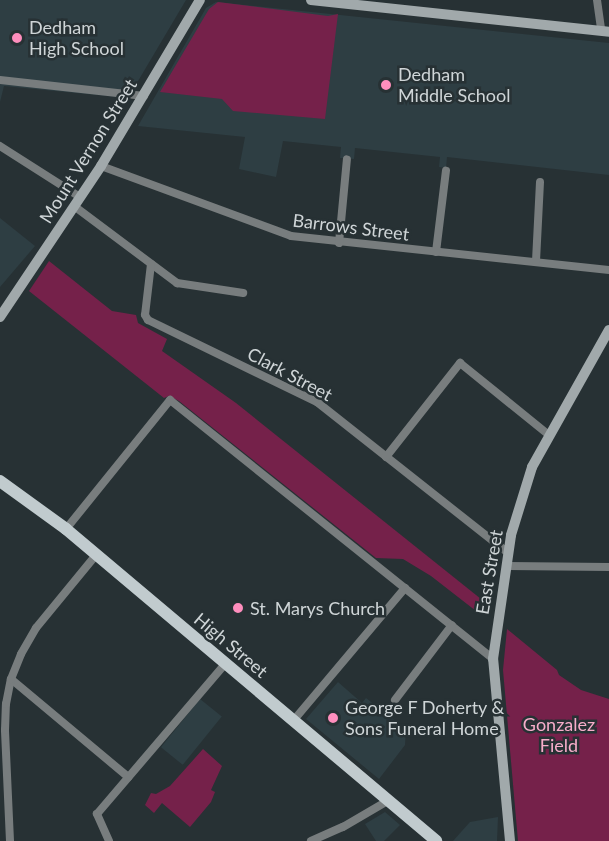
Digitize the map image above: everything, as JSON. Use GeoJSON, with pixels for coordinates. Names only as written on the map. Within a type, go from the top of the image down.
{"type":"FeatureCollection","features":[{"type":"Feature","properties":{"kind":"main road","name":"High Street"},"geometry":{"type":"LineString","coordinates":[[0,481],[66,529],[436,841]]}},
{"type":"Feature","properties":{"kind":"street","name":"Mount Vernon Street"},"geometry":{"type":"LineString","coordinates":[[0,317],[100,166],[200,0]]}},
{"type":"Feature","properties":{"kind":"street"},"geometry":{"type":"LineString","coordinates":[[311,0],[605,31],[597,0]]}},
{"type":"Feature","properties":{"kind":"street"},"geometry":{"type":"LineString","coordinates":[[0,80],[144,96]]}},
{"type":"Feature","properties":{"kind":"street"},"geometry":{"type":"LineString","coordinates":[[0,146],[77,202],[150,264],[182,285],[243,293]]}},
{"type":"Feature","properties":{"kind":"street"},"geometry":{"type":"LineString","coordinates":[[339,243],[347,159]]}},
{"type":"Feature","properties":{"kind":"street","name":"Barrows Street"},"geometry":{"type":"LineString","coordinates":[[100,166],[281,234],[339,243],[609,270]]}},
{"type":"Feature","properties":{"kind":"street"},"geometry":{"type":"LineString","coordinates":[[436,252],[446,171]]}},
{"type":"Feature","properties":{"kind":"street"},"geometry":{"type":"LineString","coordinates":[[536,261],[540,182]]}},
{"type":"Feature","properties":{"kind":"street","name":"Clark Street"},"geometry":{"type":"LineString","coordinates":[[150,264],[145,315],[148,320],[317,402],[508,554]]}},
{"type":"Feature","properties":{"kind":"street","name":"East Street"},"geometry":{"type":"LineString","coordinates":[[510,839],[493,658],[508,554],[522,494],[549,435],[609,330]]}},
{"type":"Feature","properties":{"kind":"street"},"geometry":{"type":"LineString","coordinates":[[386,457],[460,363],[549,435]]}},
{"type":"Feature","properties":{"kind":"street"},"geometry":{"type":"LineString","coordinates":[[66,529],[170,400],[493,658]]}},
{"type":"Feature","properties":{"kind":"street"},"geometry":{"type":"LineString","coordinates":[[10,841],[5,730],[6,704],[11,679],[21,654],[36,628],[96,555]]}},
{"type":"Feature","properties":{"kind":"street"},"geometry":{"type":"LineString","coordinates":[[506,566],[609,567]]}},
{"type":"Feature","properties":{"kind":"street"},"geometry":{"type":"LineString","coordinates":[[293,721],[405,588]]}},
{"type":"Feature","properties":{"kind":"street"},"geometry":{"type":"LineString","coordinates":[[395,700],[452,625]]}},
{"type":"Feature","properties":{"kind":"street"},"geometry":{"type":"LineString","coordinates":[[109,841],[97,814],[225,664]]}},
{"type":"Feature","properties":{"kind":"street"},"geometry":{"type":"LineString","coordinates":[[11,679],[128,777]]}},
{"type":"Feature","properties":{"kind":"street"},"geometry":{"type":"LineString","coordinates":[[311,841],[389,801]]}},
{"type":"Feature","properties":{"kind":"shaded area"},"geometry":{"type":"Polygon","coordinates":[[[0,0],[186,0],[128,98],[4,86],[0,102],[0,0]]]}},
{"type":"Feature","properties":{"kind":"shaded area","name":"Dedham Middle School"},"geometry":{"type":"Polygon","coordinates":[[[216,2],[609,43],[609,175],[447,157],[446,168],[439,167],[440,157],[355,148],[354,159],[340,158],[341,147],[283,141],[276,177],[239,169],[245,137],[138,126],[206,8],[216,2]]]}},
{"type":"Feature","properties":{"kind":"shaded area"},"geometry":{"type":"Polygon","coordinates":[[[0,218],[35,246],[0,287],[0,218]]]}},
{"type":"Feature","properties":{"kind":"shaded area"},"geometry":{"type":"Polygon","coordinates":[[[338,682],[362,703],[366,698],[406,729],[405,745],[379,779],[306,719],[338,682]]]}},
{"type":"Feature","properties":{"kind":"shaded area"},"geometry":{"type":"Polygon","coordinates":[[[200,699],[222,717],[183,765],[161,747],[200,699]]]}},
{"type":"Feature","properties":{"kind":"shaded area"},"geometry":{"type":"Polygon","coordinates":[[[385,812],[400,825],[384,841],[376,841],[365,824],[385,812]]]}},
{"type":"Feature","properties":{"kind":"shaded area"},"geometry":{"type":"Polygon","coordinates":[[[498,817],[497,841],[453,841],[470,822],[498,817]]]}},
{"type":"Feature","properties":{"kind":"green space"},"geometry":{"type":"Polygon","coordinates":[[[218,2],[328,16],[338,14],[325,119],[233,111],[222,99],[160,92],[209,9],[218,2]]]}},
{"type":"Feature","properties":{"kind":"green space"},"geometry":{"type":"Polygon","coordinates":[[[49,261],[112,311],[136,315],[138,323],[167,339],[162,351],[236,403],[481,599],[483,607],[476,611],[431,576],[403,559],[376,558],[179,401],[169,396],[164,398],[29,291],[49,261]]]}},
{"type":"Feature","properties":{"kind":"green space","name":"Gonzalez Field"},"geometry":{"type":"Polygon","coordinates":[[[507,629],[557,670],[559,675],[581,690],[609,699],[609,841],[518,841],[503,670],[507,629]]]}},
{"type":"Feature","properties":{"kind":"green space"},"geometry":{"type":"Polygon","coordinates":[[[203,749],[222,766],[211,790],[215,792],[211,802],[190,827],[162,803],[154,813],[145,805],[151,793],[156,794],[170,786],[203,749]]]}},
{"type":"Feature","properties":{"kind":"place","name":"Dedham High School"},"geometry":{"type":"Point","coordinates":[17,38]}},
{"type":"Feature","properties":{"kind":"place","name":"Dedham Middle School"},"geometry":{"type":"Point","coordinates":[386,85]}},
{"type":"Feature","properties":{"kind":"place","name":"St. Marys Church"},"geometry":{"type":"Point","coordinates":[238,608]}},
{"type":"Feature","properties":{"kind":"place","name":"George F Doherty & Sons Funeral Home"},"geometry":{"type":"Point","coordinates":[333,718]}}]}
